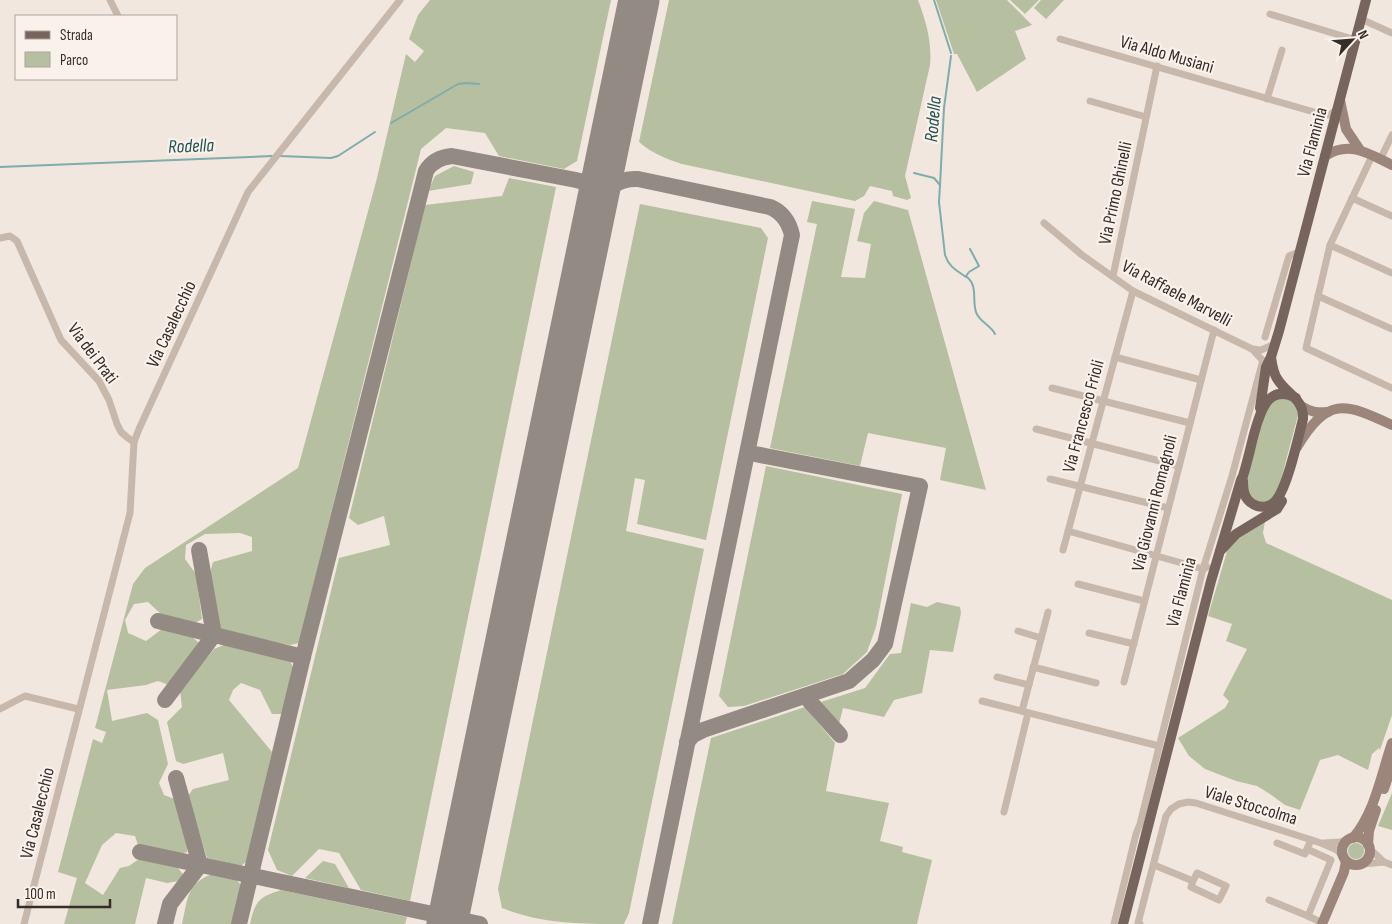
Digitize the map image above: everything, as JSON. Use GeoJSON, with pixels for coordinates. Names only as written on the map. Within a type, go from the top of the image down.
{"type":"FeatureCollection","features":[{"type":"Feature","properties":{"kind":"main road","name":"Via Flaminia"},"geometry":{"type":"LineString","coordinates":[[1260,414],[1265,363],[1275,343],[1366,0]]}},
{"type":"Feature","properties":{"kind":"main road"},"geometry":{"type":"LineString","coordinates":[[1339,105],[1346,129],[1360,150]]}},
{"type":"Feature","properties":{"kind":"main road"},"geometry":{"type":"LineString","coordinates":[[1325,156],[1343,148],[1360,150],[1392,165]]}},
{"type":"Feature","properties":{"kind":"main road"},"geometry":{"type":"LineString","coordinates":[[1265,363],[1277,379],[1309,411],[1317,413],[1329,412]]}},
{"type":"Feature","properties":{"kind":"main road","name":"Via Flaminia"},"geometry":{"type":"LineString","coordinates":[[1283,394],[1299,402],[1303,418],[1286,479],[1277,500],[1270,505],[1261,506],[1253,504],[1243,491],[1243,476],[1260,414],[1268,400],[1275,395],[1283,394]]}},
{"type":"Feature","properties":{"kind":"main road"},"geometry":{"type":"LineString","coordinates":[[1294,452],[1310,426],[1320,416],[1338,409],[1354,408],[1392,425]]}},
{"type":"Feature","properties":{"kind":"main road","name":"Via Flaminia"},"geometry":{"type":"LineString","coordinates":[[1123,924],[1136,854],[1217,558],[1240,480],[1243,476]]}},
{"type":"Feature","properties":{"kind":"main road","name":"Via Flaminia"},"geometry":{"type":"LineString","coordinates":[[1217,558],[1236,534],[1277,509],[1284,495],[1286,479]]}},
{"type":"Feature","properties":{"kind":"main road"},"geometry":{"type":"LineString","coordinates":[[1322,924],[1344,872],[1345,859],[1342,849],[1362,828],[1377,792],[1392,743]]}},
{"type":"Feature","properties":{"kind":"main road"},"geometry":{"type":"LineString","coordinates":[[1329,924],[1354,868],[1368,858],[1369,831],[1392,765]]}},
{"type":"Feature","properties":{"kind":"main road"},"geometry":{"type":"LineString","coordinates":[[1351,839],[1362,839],[1369,846]]}},
{"type":"Feature","properties":{"kind":"main road"},"geometry":{"type":"LineString","coordinates":[[1345,859],[1352,865],[1361,864]]}},
{"type":"Feature","properties":{"kind":"street"},"geometry":{"type":"LineString","coordinates":[[110,0],[118,15]]}},
{"type":"Feature","properties":{"kind":"street","name":"Via Casalecchio"},"geometry":{"type":"LineString","coordinates":[[24,924],[130,513],[134,442],[248,192],[400,0]]}},
{"type":"Feature","properties":{"kind":"street"},"geometry":{"type":"LineString","coordinates":[[1270,14],[1356,40]]}},
{"type":"Feature","properties":{"kind":"street"},"geometry":{"type":"LineString","coordinates":[[1361,19],[1392,33]]}},
{"type":"Feature","properties":{"kind":"street","name":"Via Aldo Musiani"},"geometry":{"type":"LineString","coordinates":[[1060,39],[1321,114],[1329,115],[1339,105]]}},
{"type":"Feature","properties":{"kind":"street"},"geometry":{"type":"LineString","coordinates":[[1267,99],[1282,50]]}},
{"type":"Feature","properties":{"kind":"street","name":"Via Primo Ghinelli"},"geometry":{"type":"LineString","coordinates":[[1113,276],[1157,66]]}},
{"type":"Feature","properties":{"kind":"street"},"geometry":{"type":"LineString","coordinates":[[1090,101],[1146,117]]}},
{"type":"Feature","properties":{"kind":"street"},"geometry":{"type":"LineString","coordinates":[[1321,114],[1329,124],[1331,135]]}},
{"type":"Feature","properties":{"kind":"street"},"geometry":{"type":"LineString","coordinates":[[1392,135],[1352,198],[1330,245],[1306,348],[1392,388]]}},
{"type":"Feature","properties":{"kind":"street"},"geometry":{"type":"LineString","coordinates":[[1352,198],[1392,216]]}},
{"type":"Feature","properties":{"kind":"street","name":"Via Raffaele Marvelli"},"geometry":{"type":"LineString","coordinates":[[1044,223],[1082,255],[1133,291],[1252,349],[1265,363]]}},
{"type":"Feature","properties":{"kind":"street","name":"Via dei Prati"},"geometry":{"type":"LineString","coordinates":[[0,238],[10,236],[17,241],[61,340],[99,381],[109,400],[121,432],[134,442]]}},
{"type":"Feature","properties":{"kind":"street"},"geometry":{"type":"LineString","coordinates":[[1330,245],[1392,273]]}},
{"type":"Feature","properties":{"kind":"street","name":"Via Flaminia"},"geometry":{"type":"LineString","coordinates":[[1265,337],[1289,256],[1299,252]]}},
{"type":"Feature","properties":{"kind":"street","name":"Via Francesco Frioli"},"geometry":{"type":"LineString","coordinates":[[1063,550],[1133,291]]}},
{"type":"Feature","properties":{"kind":"street"},"geometry":{"type":"LineString","coordinates":[[1318,296],[1392,329]]}},
{"type":"Feature","properties":{"kind":"street","name":"Via Giovanni Romagnoli"},"geometry":{"type":"LineString","coordinates":[[1124,682],[1214,330]]}},
{"type":"Feature","properties":{"kind":"street"},"geometry":{"type":"LineString","coordinates":[[1252,349],[1261,350],[1275,343]]}},
{"type":"Feature","properties":{"kind":"street"},"geometry":{"type":"LineString","coordinates":[[1115,357],[1201,380]]}},
{"type":"Feature","properties":{"kind":"street","name":"Via Flaminia"},"geometry":{"type":"LineString","coordinates":[[1114,924],[1136,854],[1136,834],[1203,569],[1232,476],[1245,424],[1265,363]]}},
{"type":"Feature","properties":{"kind":"street"},"geometry":{"type":"LineString","coordinates":[[1052,388],[1190,423]]}},
{"type":"Feature","properties":{"kind":"street"},"geometry":{"type":"LineString","coordinates":[[1036,429],[1179,466]]}},
{"type":"Feature","properties":{"kind":"street"},"geometry":{"type":"LineString","coordinates":[[1050,479],[1168,508]]}},
{"type":"Feature","properties":{"kind":"street"},"geometry":{"type":"LineString","coordinates":[[1068,531],[1203,569],[1217,558]]}},
{"type":"Feature","properties":{"kind":"street"},"geometry":{"type":"LineString","coordinates":[[1078,584],[1144,601]]}},
{"type":"Feature","properties":{"kind":"street"},"geometry":{"type":"LineString","coordinates":[[1004,812],[1029,685],[1048,612]]}},
{"type":"Feature","properties":{"kind":"street"},"geometry":{"type":"LineString","coordinates":[[1018,632],[1041,638]]}},
{"type":"Feature","properties":{"kind":"street"},"geometry":{"type":"LineString","coordinates":[[1089,633],[1134,644]]}},
{"type":"Feature","properties":{"kind":"street"},"geometry":{"type":"LineString","coordinates":[[1034,667],[1096,683]]}},
{"type":"Feature","properties":{"kind":"street"},"geometry":{"type":"LineString","coordinates":[[997,677],[1029,685]]}},
{"type":"Feature","properties":{"kind":"street"},"geometry":{"type":"LineString","coordinates":[[0,709],[25,696],[78,709]]}},
{"type":"Feature","properties":{"kind":"street"},"geometry":{"type":"LineString","coordinates":[[982,701],[1159,746]]}},
{"type":"Feature","properties":{"kind":"street","name":"Viale Stoccolma"},"geometry":{"type":"LineString","coordinates":[[1140,924],[1138,923],[1166,816],[1171,809],[1179,804],[1188,802],[1211,807],[1321,843],[1337,850],[1345,859]]}},
{"type":"Feature","properties":{"kind":"street","name":"Viale Stoccolma"},"geometry":{"type":"LineString","coordinates":[[1321,843],[1340,842],[1351,839]]}},
{"type":"Feature","properties":{"kind":"street"},"geometry":{"type":"LineString","coordinates":[[1277,843],[1305,854],[1311,840]]}},
{"type":"Feature","properties":{"kind":"street"},"geometry":{"type":"LineString","coordinates":[[1369,846],[1384,862]]}},
{"type":"Feature","properties":{"kind":"street"},"geometry":{"type":"LineString","coordinates":[[1307,850],[1331,860],[1308,916]]}},
{"type":"Feature","properties":{"kind":"street"},"geometry":{"type":"LineString","coordinates":[[1361,864],[1384,862],[1392,865]]}},
{"type":"Feature","properties":{"kind":"street"},"geometry":{"type":"LineString","coordinates":[[1154,865],[1193,881]]}},
{"type":"Feature","properties":{"kind":"street"},"geometry":{"type":"LineString","coordinates":[[1197,873],[1226,886],[1219,900],[1191,887],[1193,881],[1197,873]]}},
{"type":"Feature","properties":{"kind":"street"},"geometry":{"type":"LineString","coordinates":[[1269,900],[1308,916],[1322,924]]}},
{"type":"Feature","properties":{"kind":"green space"},"geometry":{"type":"Polygon","coordinates":[[[430,0],[611,0],[577,161],[564,169],[499,156],[485,133],[446,128],[421,149],[299,643],[290,645],[225,633],[218,626],[210,573],[213,562],[252,551],[252,537],[240,533],[205,534],[186,545],[185,559],[196,574],[202,619],[193,624],[162,615],[148,602],[134,604],[125,620],[128,633],[146,641],[162,629],[191,636],[198,642],[198,651],[169,685],[158,681],[146,685],[107,690],[112,721],[147,713],[158,720],[168,764],[159,783],[164,795],[177,800],[188,844],[187,852],[177,855],[138,845],[135,836],[116,833],[102,845],[85,883],[103,895],[120,868],[129,866],[139,859],[178,868],[183,874],[179,881],[167,883],[146,878],[135,924],[64,924],[77,878],[58,872],[93,739],[102,743],[106,732],[95,728],[133,584],[145,568],[298,468],[376,182],[406,54],[415,62],[424,51],[409,39],[418,15],[430,0]]]}},
{"type":"Feature","properties":{"kind":"green space"},"geometry":{"type":"Polygon","coordinates":[[[669,0],[918,0],[928,32],[930,65],[905,176],[911,198],[907,200],[893,196],[892,191],[870,186],[864,196],[855,201],[682,164],[659,155],[639,142],[669,0]]]}},
{"type":"Feature","properties":{"kind":"green space"},"geometry":{"type":"Polygon","coordinates":[[[936,0],[1007,0],[1032,25],[1015,31],[1026,59],[977,92],[957,54],[954,54],[936,0]]]}},
{"type":"Feature","properties":{"kind":"green space"},"geometry":{"type":"Polygon","coordinates":[[[1010,0],[1039,0],[1025,14],[1010,0]]]}},
{"type":"Feature","properties":{"kind":"green space"},"geometry":{"type":"Polygon","coordinates":[[[1041,0],[1064,0],[1046,19],[1034,8],[1041,0]]]}},
{"type":"Feature","properties":{"kind":"green space"},"geometry":{"type":"Polygon","coordinates":[[[454,166],[474,172],[471,184],[428,191],[435,176],[454,166]]]}},
{"type":"Feature","properties":{"kind":"green space"},"geometry":{"type":"Polygon","coordinates":[[[509,178],[556,187],[410,901],[361,890],[339,853],[319,849],[292,876],[277,870],[268,850],[339,558],[390,545],[384,516],[358,525],[349,518],[425,205],[502,196],[509,178]]]}},
{"type":"Feature","properties":{"kind":"green space"},"geometry":{"type":"Polygon","coordinates":[[[812,201],[855,209],[841,277],[865,278],[871,244],[857,241],[864,213],[874,201],[908,210],[986,490],[940,480],[946,448],[868,433],[860,466],[770,448],[817,224],[807,222],[812,201]]]}},
{"type":"Feature","properties":{"kind":"green space"},"geometry":{"type":"Polygon","coordinates":[[[640,204],[761,228],[768,238],[706,540],[637,524],[645,480],[635,478],[626,531],[704,549],[629,913],[624,924],[562,922],[532,917],[502,908],[498,889],[640,204]]]}},
{"type":"Feature","properties":{"kind":"green space"},"geometry":{"type":"Polygon","coordinates":[[[1284,397],[1296,404],[1298,415],[1278,491],[1273,499],[1262,503],[1250,497],[1246,482],[1267,407],[1270,402],[1284,397]]]}},
{"type":"Feature","properties":{"kind":"green space"},"geometry":{"type":"Polygon","coordinates":[[[766,466],[902,494],[876,627],[867,652],[843,674],[744,706],[728,707],[719,696],[766,466]]]}},
{"type":"Feature","properties":{"kind":"green space"},"geometry":{"type":"Polygon","coordinates":[[[1265,521],[1263,533],[1266,543],[1392,600],[1392,715],[1380,750],[1379,748],[1372,754],[1368,770],[1338,755],[1320,760],[1300,810],[1285,805],[1257,786],[1236,781],[1205,769],[1189,756],[1178,738],[1225,708],[1229,701],[1223,695],[1247,649],[1226,641],[1232,624],[1208,616],[1228,548],[1233,541],[1265,521]]]}},
{"type":"Feature","properties":{"kind":"green space"},"geometry":{"type":"Polygon","coordinates":[[[937,602],[960,607],[961,613],[953,652],[930,650],[922,693],[894,700],[884,717],[843,708],[839,724],[821,702],[865,688],[890,654],[901,653],[911,603],[927,607],[937,602]]]}},
{"type":"Feature","properties":{"kind":"green space"},"geometry":{"type":"Polygon","coordinates":[[[224,645],[289,659],[294,669],[283,714],[272,714],[260,690],[241,683],[233,690],[229,700],[272,752],[247,861],[241,866],[207,858],[188,796],[193,789],[229,780],[223,753],[183,764],[176,761],[167,722],[182,707],[180,690],[214,649],[224,645]]]}},
{"type":"Feature","properties":{"kind":"green space"},"geometry":{"type":"Polygon","coordinates":[[[805,707],[835,743],[826,791],[889,803],[880,841],[903,847],[902,852],[932,860],[917,924],[672,924],[711,738],[805,707]]]}},
{"type":"Feature","properties":{"kind":"green space"},"geometry":{"type":"Polygon","coordinates":[[[1392,793],[1392,830],[1378,826],[1392,793]]]}},
{"type":"Feature","properties":{"kind":"green space"},"geometry":{"type":"Polygon","coordinates":[[[1356,843],[1362,845],[1364,851],[1362,857],[1356,859],[1350,857],[1348,851],[1350,845],[1356,843]]]}},
{"type":"Feature","properties":{"kind":"green space"},"geometry":{"type":"Polygon","coordinates":[[[323,861],[335,864],[349,888],[305,878],[323,861]]]}},
{"type":"Feature","properties":{"kind":"green space"},"geometry":{"type":"Polygon","coordinates":[[[212,874],[235,878],[241,885],[232,924],[182,924],[187,900],[193,888],[203,878],[212,874]]]}},
{"type":"Feature","properties":{"kind":"green space"},"geometry":{"type":"Polygon","coordinates":[[[281,890],[407,917],[405,924],[250,924],[259,901],[281,890]]]}},
{"type":"Feature","properties":{"kind":"waterway","name":"Rodella"},"geometry":{"type":"LineString","coordinates":[[934,0],[951,53]]}},
{"type":"Feature","properties":{"kind":"waterway","name":"Rodella"},"geometry":{"type":"LineString","coordinates":[[940,185],[944,108],[951,56]]}},
{"type":"Feature","properties":{"kind":"waterway","name":"Rodella"},"geometry":{"type":"LineString","coordinates":[[391,123],[458,84],[479,84]]}},
{"type":"Feature","properties":{"kind":"waterway","name":"Rodella"},"geometry":{"type":"LineString","coordinates":[[280,156],[331,158],[338,156],[375,132]]}},
{"type":"Feature","properties":{"kind":"waterway","name":"Rodella"},"geometry":{"type":"LineString","coordinates":[[0,167],[272,156]]}},
{"type":"Feature","properties":{"kind":"waterway","name":"Rodella"},"geometry":{"type":"LineString","coordinates":[[914,173],[934,178],[940,185],[939,202],[945,255],[951,265],[966,277]]}},
{"type":"Feature","properties":{"kind":"waterway","name":"Rodella"},"geometry":{"type":"LineString","coordinates":[[966,276],[979,266],[970,249]]}},
{"type":"Feature","properties":{"kind":"waterway","name":"Rodella"},"geometry":{"type":"LineString","coordinates":[[967,277],[972,285],[976,312],[995,334]]}},
{"type":"Feature","properties":{"kind":"taxiway"},"geometry":{"type":"LineString","coordinates":[[239,924],[303,657],[426,171],[437,160],[452,156],[576,180],[593,187],[596,194],[596,205]]}},
{"type":"Feature","properties":{"kind":"taxiway"},"geometry":{"type":"LineString","coordinates":[[596,209],[607,191],[617,183],[638,179],[770,207],[784,218],[792,235],[650,924]]}},
{"type":"Feature","properties":{"kind":"taxiway"},"geometry":{"type":"LineString","coordinates":[[687,742],[693,735],[703,730],[849,681],[873,660],[885,644],[920,486],[755,454]]}},
{"type":"Feature","properties":{"kind":"taxiway"},"geometry":{"type":"LineString","coordinates":[[165,700],[214,635],[199,550]]}},
{"type":"Feature","properties":{"kind":"taxiway"},"geometry":{"type":"LineString","coordinates":[[158,621],[303,657]]}},
{"type":"Feature","properties":{"kind":"taxiway"},"geometry":{"type":"LineString","coordinates":[[805,696],[840,735]]}},
{"type":"Feature","properties":{"kind":"taxiway"},"geometry":{"type":"LineString","coordinates":[[165,924],[170,904],[200,865],[176,778]]}},
{"type":"Feature","properties":{"kind":"taxiway"},"geometry":{"type":"LineString","coordinates":[[140,852],[480,924]]}},
{"type":"Feature","properties":{"kind":"runway"},"geometry":{"type":"LineString","coordinates":[[447,924],[639,0]]}}]}
